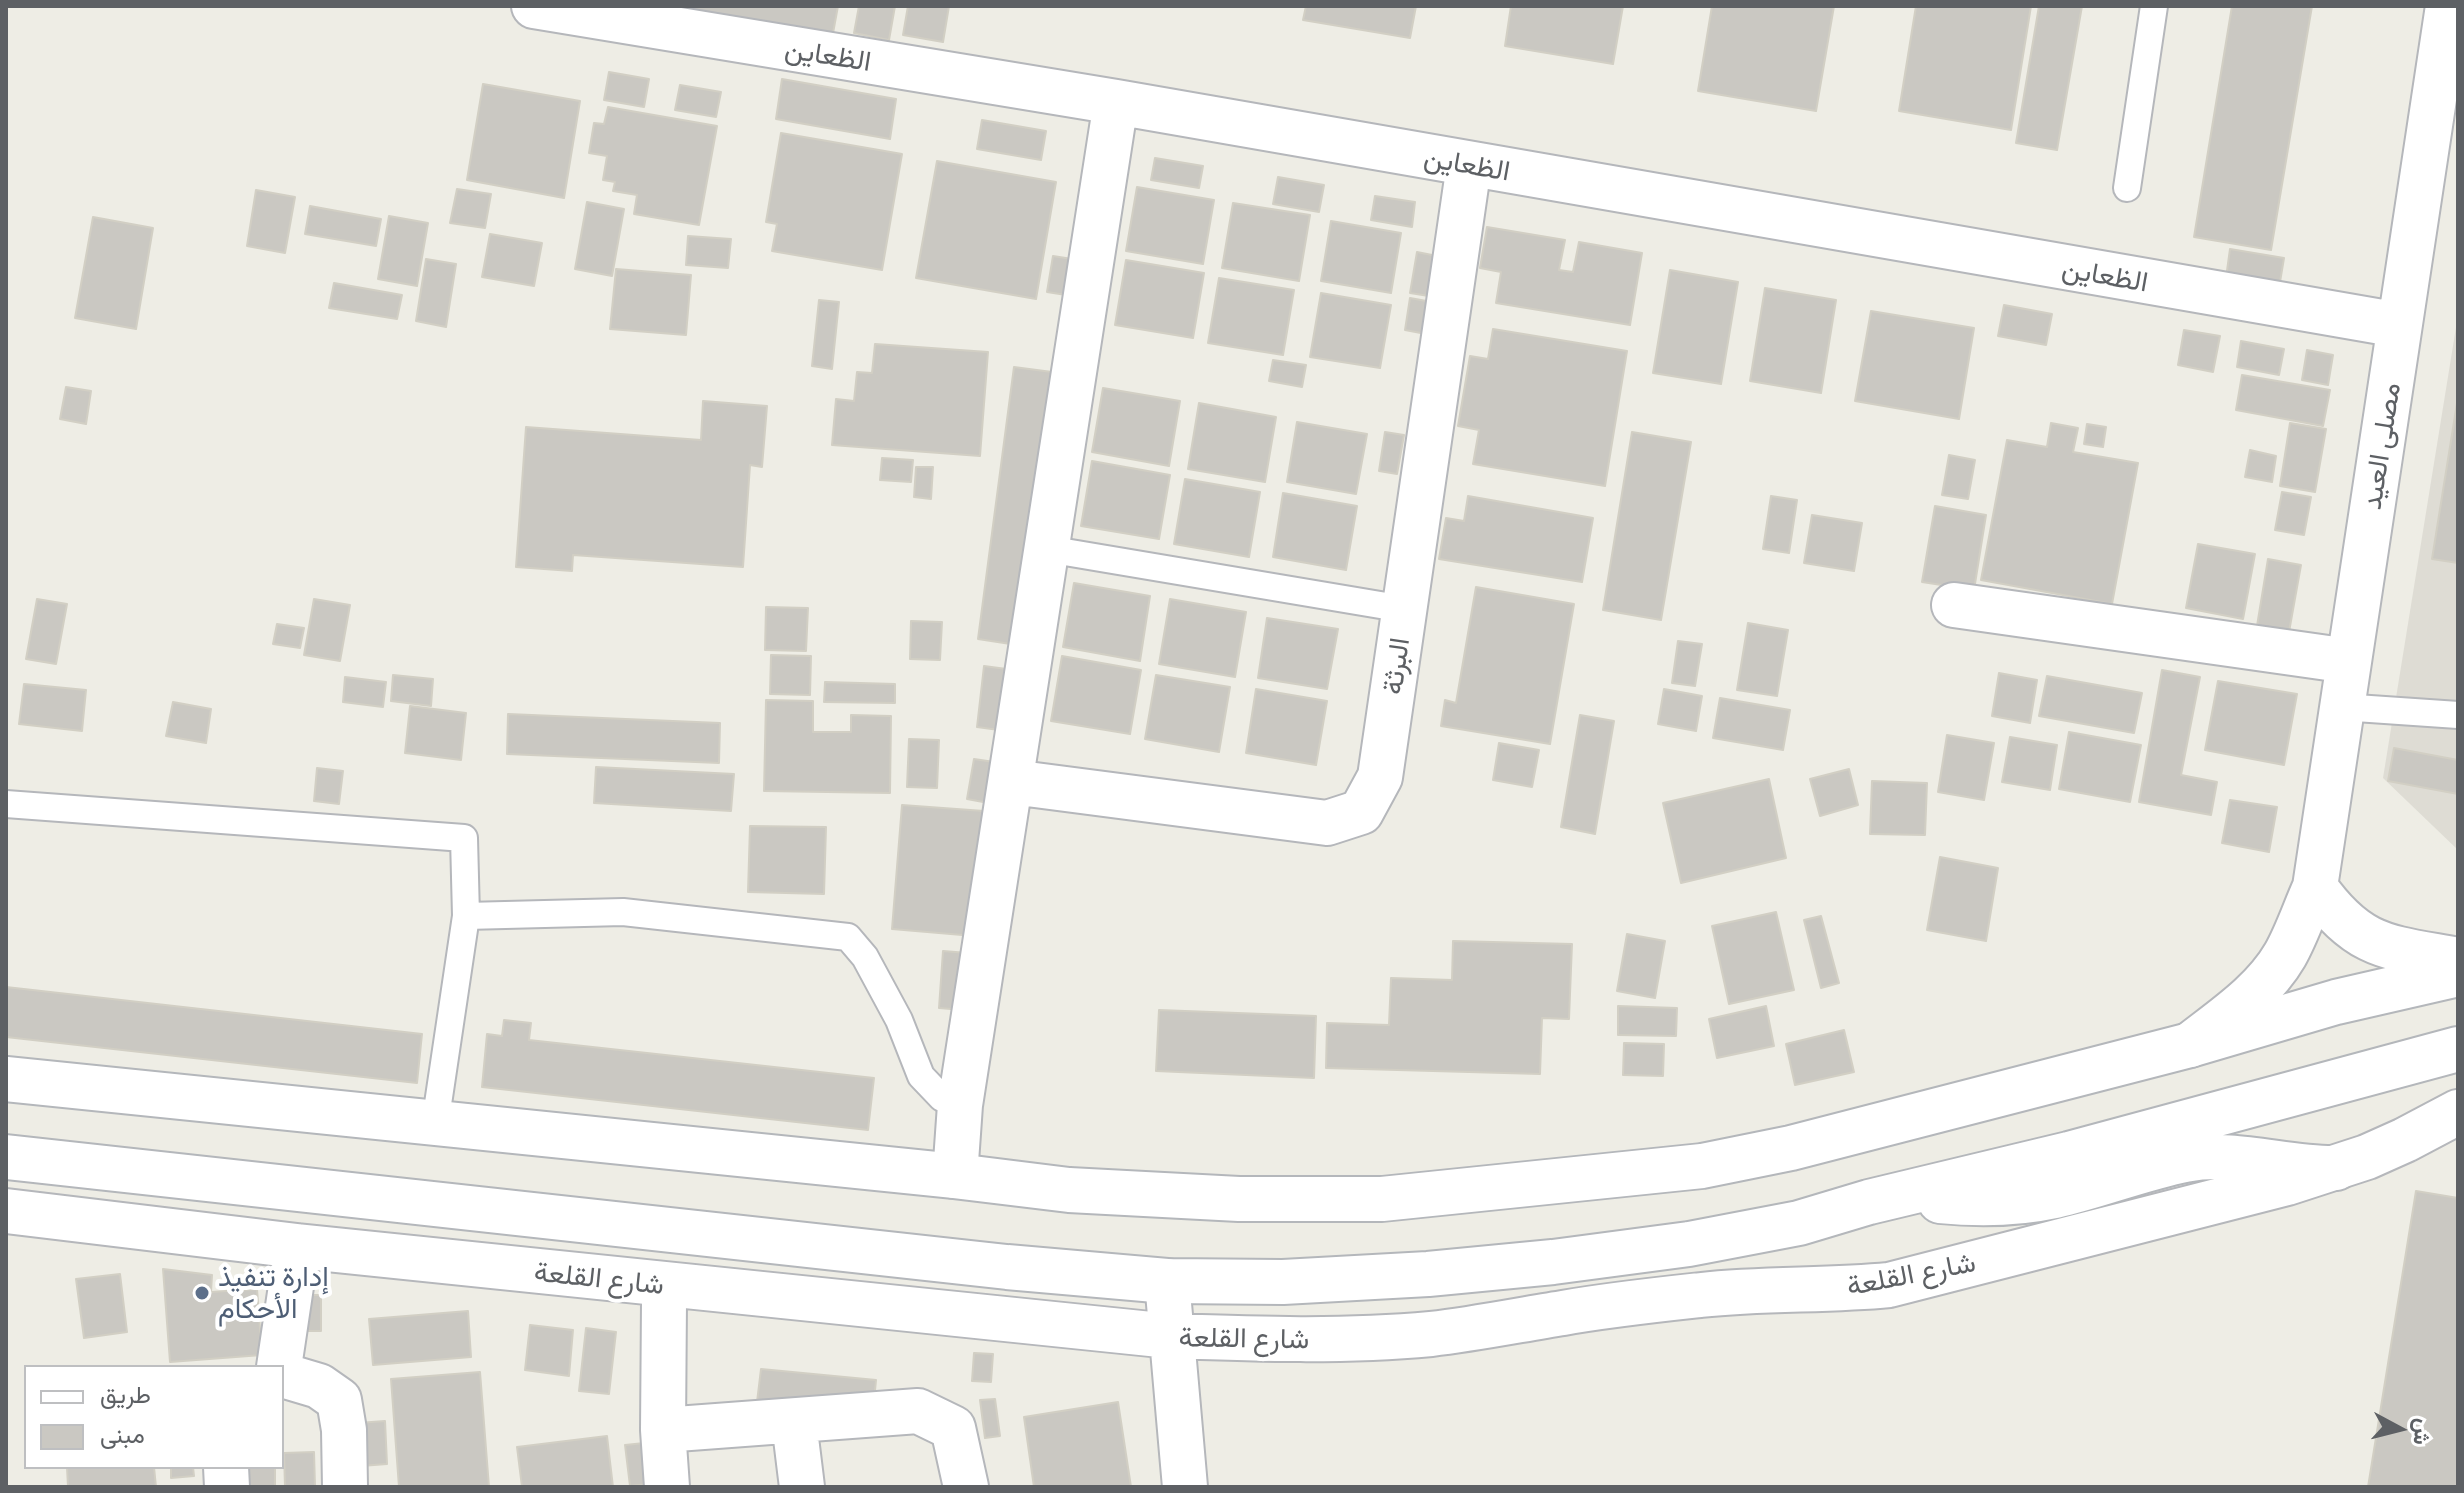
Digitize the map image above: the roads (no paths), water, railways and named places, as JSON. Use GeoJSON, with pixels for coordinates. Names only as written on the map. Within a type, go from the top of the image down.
{"type":"FeatureCollection","features":[{"type":"Feature","properties":{"kind":"street","name":"الظعاين"},"geometry":{"type":"LineString","coordinates":[[534,6],[1116,102],[2399,325]]}},
{"type":"Feature","properties":{"kind":"street","name":"مصلى العيد"},"geometry":{"type":"LineString","coordinates":[[2190,1045],[2252,995],[2285,956],[2315,887],[2399,325],[2448,83],[2448,6]]}},
{"type":"Feature","properties":{"kind":"street"},"geometry":{"type":"LineString","coordinates":[[955,1176],[960,1105],[1116,102]]}},
{"type":"Feature","properties":{"kind":"street","name":"البرثة"},"geometry":{"type":"LineString","coordinates":[[1012,782],[1327,823],[1361,812],[1380,777],[1469,165]]}},
{"type":"Feature","properties":{"kind":"street"},"geometry":{"type":"LineString","coordinates":[[1954,605],[2349,661]]}},
{"type":"Feature","properties":{"kind":"street"},"geometry":{"type":"LineString","coordinates":[[2315,887],[2352,930],[2370,941],[2458,960]]}},
{"type":"Feature","properties":{"kind":"street"},"geometry":{"type":"LineString","coordinates":[[6,1079],[1069,1190],[1239,1199],[1382,1199],[1702,1166],[1791,1148],[2190,1045],[2336,1002],[2458,974]]}},
{"type":"Feature","properties":{"kind":"street","name":"شارع القلعة"},"geometry":{"type":"LineString","coordinates":[[6,1157],[1007,1267],[1167,1281],[1283,1282],[1428,1274],[1553,1262],[1689,1244],[1786,1225],[2069,1154],[2458,1049]]}},
{"type":"Feature","properties":{"kind":"street","name":"شارع القلعة"},"geometry":{"type":"LineString","coordinates":[[6,1211],[297,1246],[1170,1336],[1363,1339],[1499,1325],[1566,1312],[1703,1294],[1889,1285],[2287,1183],[2336,1168],[2405,1140],[2458,1112]]}},
{"type":"Feature","properties":{"kind":"street"},"geometry":{"type":"LineString","coordinates":[[1902,1195],[1962,1203],[2008,1202],[2054,1196],[2185,1160],[2209,1157],[2255,1159],[2294,1167],[2336,1168]]}},
{"type":"Feature","properties":{"kind":"street"},"geometry":{"type":"LineString","coordinates":[[279,1365],[297,1246]]}},
{"type":"Feature","properties":{"kind":"street"},"geometry":{"type":"LineString","coordinates":[[1167,1281],[1185,1487]]}},
{"type":"Feature","properties":{"kind":"street"},"geometry":{"type":"LineString","coordinates":[[667,1285],[664,1302],[663,1430],[667,1487]]}},
{"type":"Feature","properties":{"kind":"street"},"geometry":{"type":"LineString","coordinates":[[284,1376],[319,1386],[339,1400],[344,1430],[345,1487]]}},
{"type":"Feature","properties":{"kind":"street"},"geometry":{"type":"LineString","coordinates":[[663,1430],[918,1411],[953,1428],[966,1487]]}},
{"type":"Feature","properties":{"kind":"street"},"geometry":{"type":"LineString","coordinates":[[794,1422],[802,1487]]}},
{"type":"Feature","properties":{"kind":"lane"},"geometry":{"type":"LineString","coordinates":[[2127,188],[2154,6]]}},
{"type":"Feature","properties":{"kind":"lane"},"geometry":{"type":"LineString","coordinates":[[1047,549],[1404,609]]}},
{"type":"Feature","properties":{"kind":"lane"},"geometry":{"type":"LineString","coordinates":[[2341,707],[2458,715]]}},
{"type":"Feature","properties":{"kind":"lane"},"geometry":{"type":"LineString","coordinates":[[6,804],[464,838],[466,916],[435,1124]]}},
{"type":"Feature","properties":{"kind":"lane"},"geometry":{"type":"LineString","coordinates":[[466,916],[623,912],[848,937],[865,957],[899,1020],[921,1076],[942,1098],[960,1105]]}},
{"type":"Feature","properties":{"kind":"place","name":"إدارة تنفيذ الأحكام"},"geometry":{"type":"Point","coordinates":[202,1293]}}]}
